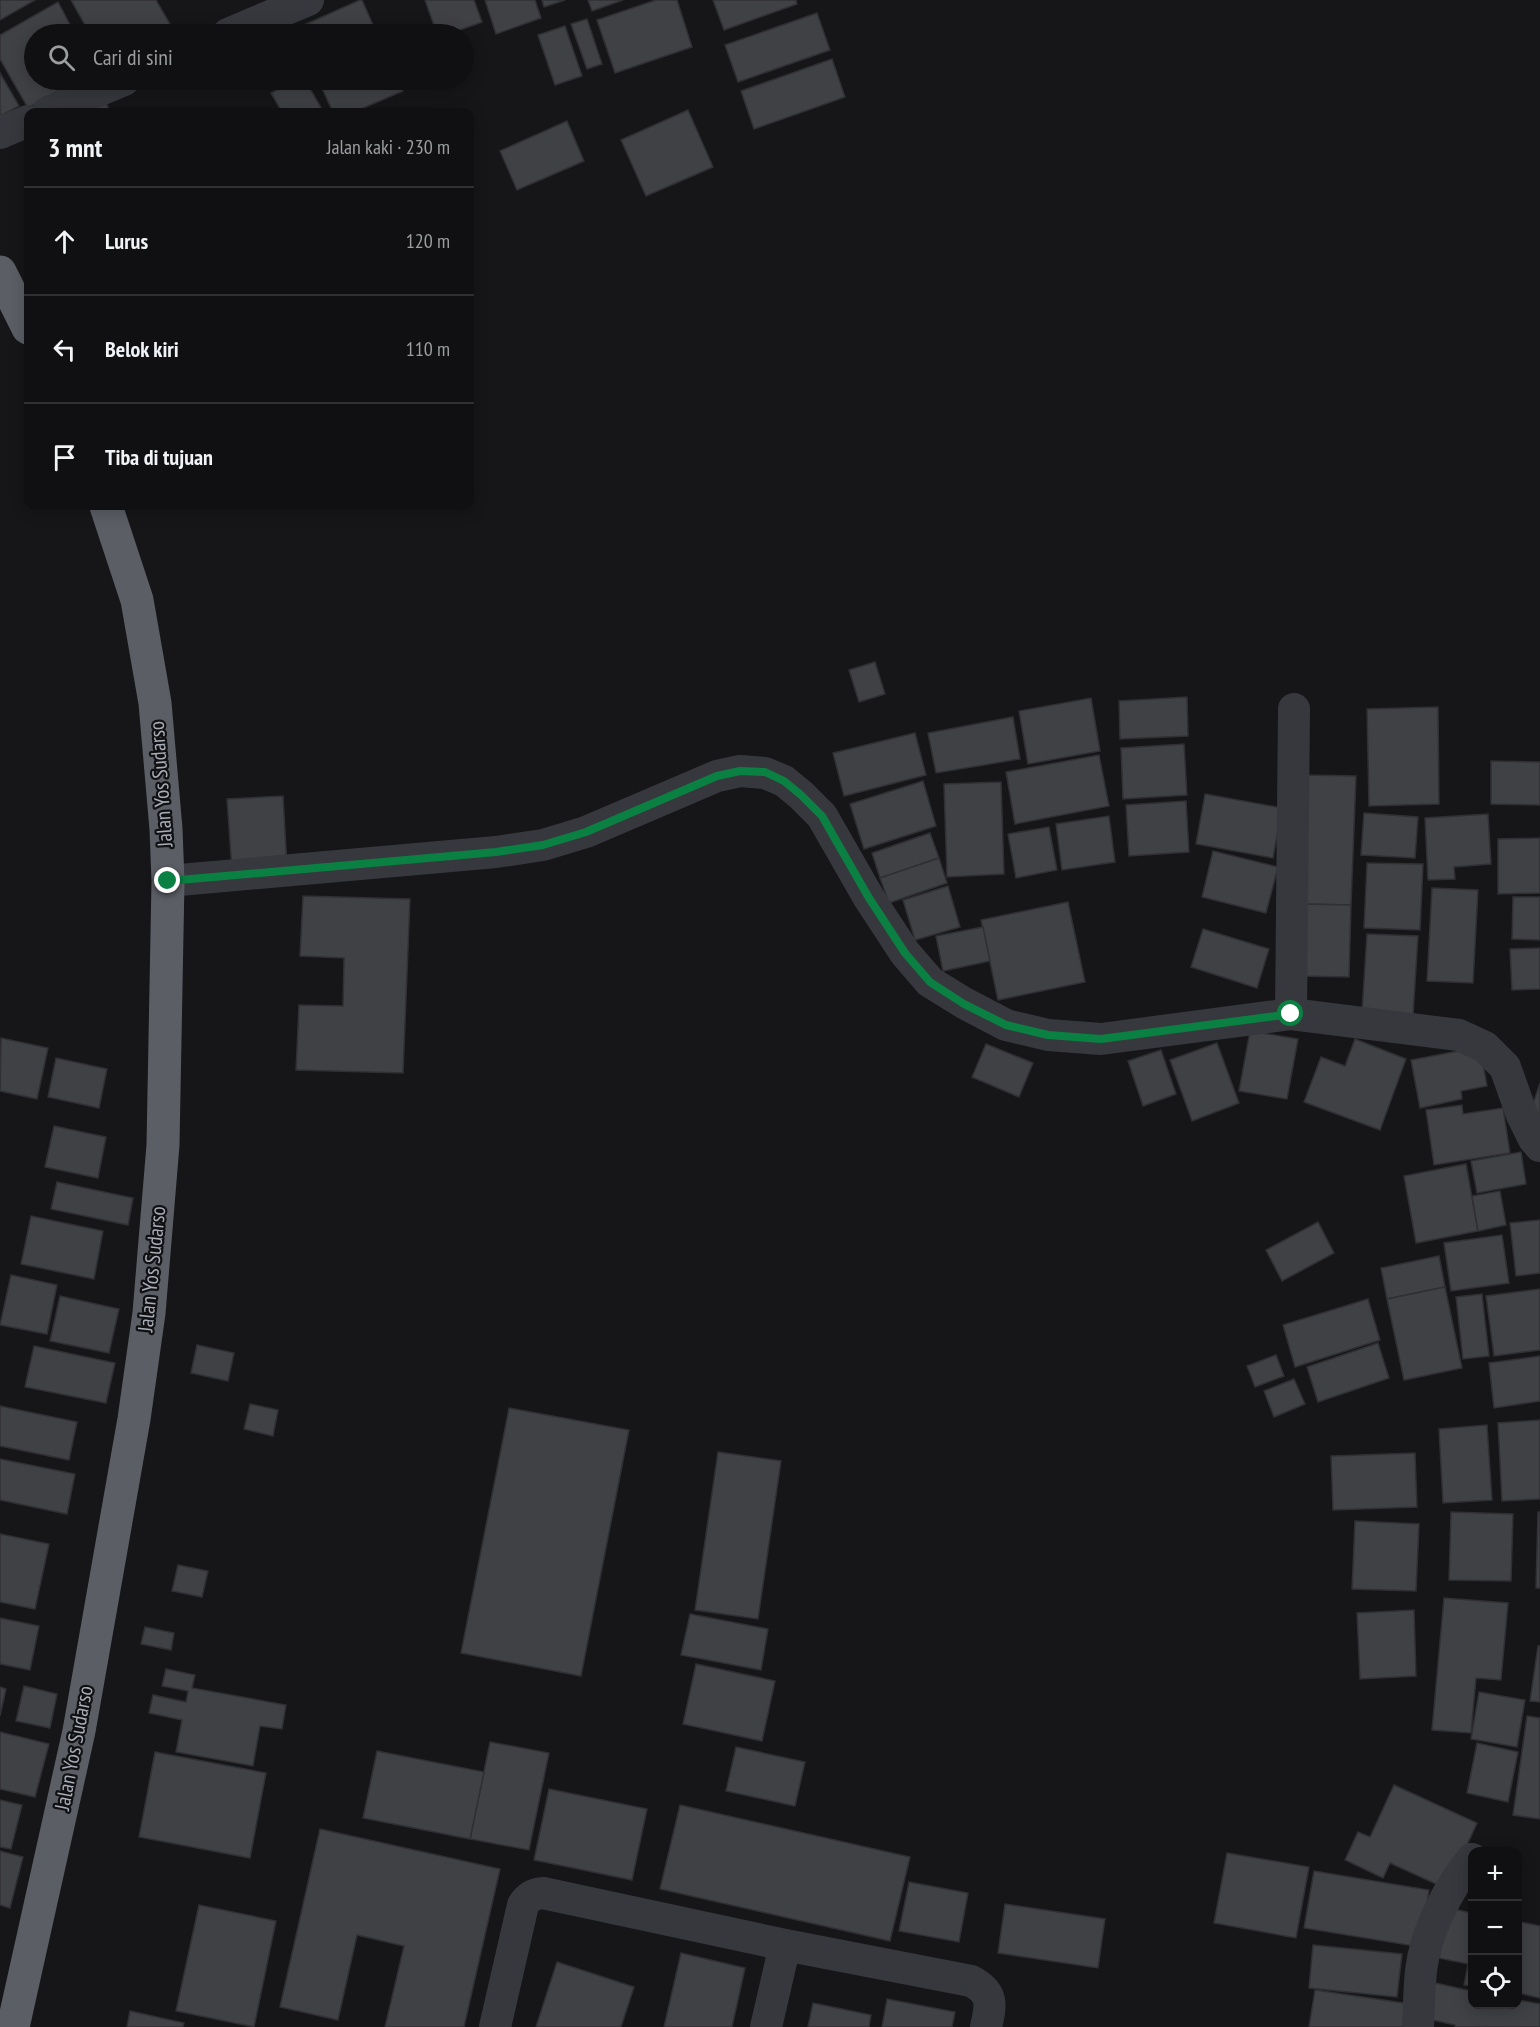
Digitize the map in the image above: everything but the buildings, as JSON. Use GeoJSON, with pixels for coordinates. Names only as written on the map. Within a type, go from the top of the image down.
{"type":"FeatureCollection","features":[{"type":"Feature","properties":{"kind":"highway"},"geometry":{"type":"LineString","coordinates":[[0,273],[24,320]]}},
{"type":"Feature","properties":{"kind":"highway","name":"Jalan Yos Sudarso"},"geometry":{"type":"LineString","coordinates":[[13,2027],[79,1731],[134,1419],[149,1313],[164,1145],[168,881],[155,703],[137,600],[107,510]]}},
{"type":"Feature","properties":{"kind":"street"},"geometry":{"type":"LineString","coordinates":[[252,24],[308,0]]}},
{"type":"Feature","properties":{"kind":"street"},"geometry":{"type":"LineString","coordinates":[[58,108],[100,90]]}},
{"type":"Feature","properties":{"kind":"street"},"geometry":{"type":"LineString","coordinates":[[0,133],[24,123]]}},
{"type":"Feature","properties":{"kind":"street"},"geometry":{"type":"LineString","coordinates":[[1291,1014],[1294,709]]}},
{"type":"Feature","properties":{"kind":"street"},"geometry":{"type":"LineString","coordinates":[[168,881],[496,852],[543,845],[586,832],[717,776],[740,771],[765,772],[784,781],[822,816],[869,898],[905,953],[930,982],[964,1004],[1006,1025],[1048,1035],[1101,1039],[1291,1014],[1459,1035],[1472,1039],[1485,1047],[1505,1067],[1522,1115],[1534,1140],[1540,1146]]}},
{"type":"Feature","properties":{"kind":"street"},"geometry":{"type":"LineString","coordinates":[[1418,2027],[1421,1969],[1433,1925],[1443,1902],[1468,1864]]}},
{"type":"Feature","properties":{"kind":"street"},"geometry":{"type":"LineString","coordinates":[[495,2027],[520,1915],[528,1898],[536,1893],[971,1981],[989,1996],[991,2005],[986,2027]]}},
{"type":"Feature","properties":{"kind":"street"},"geometry":{"type":"LineString","coordinates":[[766,2027],[785,1945]]}},
{"type":"Feature","properties":{"kind":"route"},"geometry":{"type":"LineString","coordinates":[[168,881],[496,852],[543,845],[586,832],[717,776],[740,771],[765,772],[784,781],[822,816],[869,898],[905,953],[930,982],[964,1004],[1006,1025],[1048,1035],[1101,1039],[1291,1014]]}}]}
